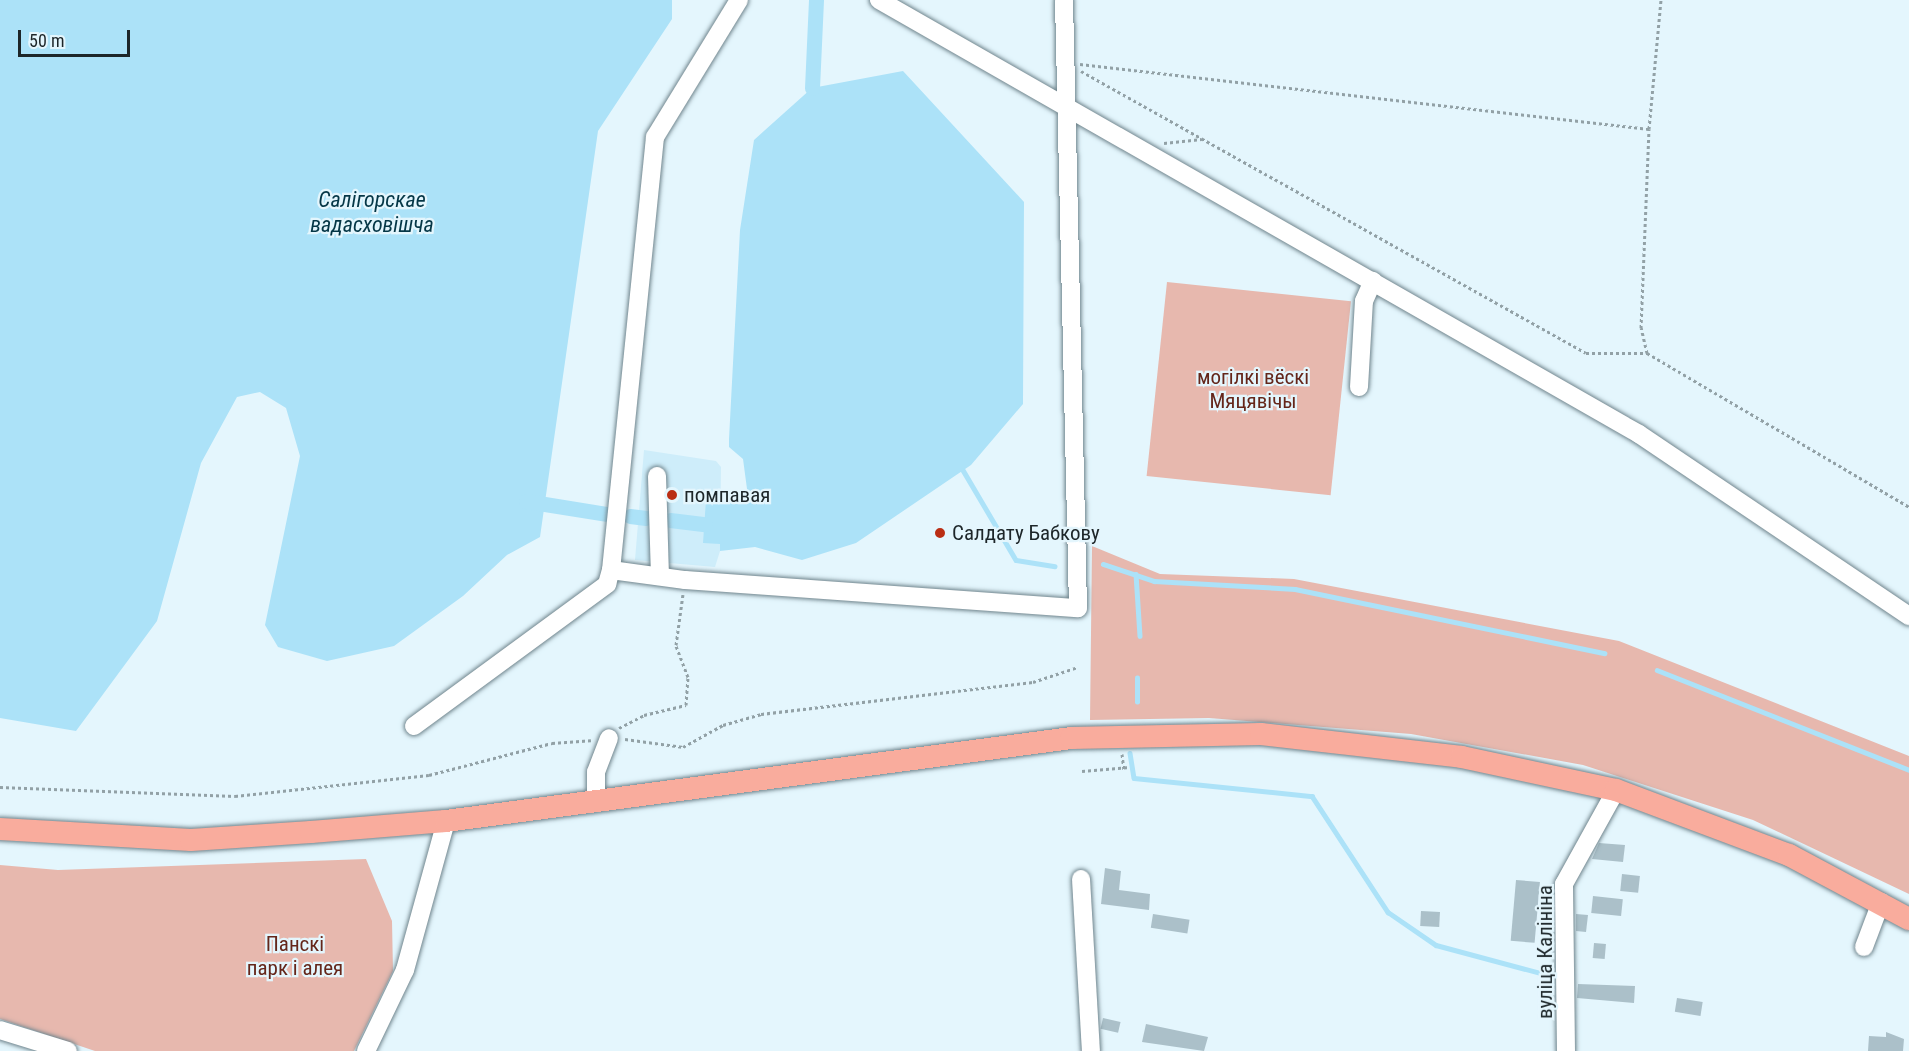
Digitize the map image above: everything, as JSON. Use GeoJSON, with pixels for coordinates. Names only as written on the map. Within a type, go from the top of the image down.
{"type":"FeatureCollection","features":[{"type":"Feature","properties":{"kind":"main road"},"geometry":{"type":"LineString","coordinates":[[0,829],[191,840],[446,821],[1071,738],[1147,733],[1262,734],[1363,743],[1462,758],[1616,790],[1729,830],[1881,902],[1909,919]]}},
{"type":"Feature","properties":{"kind":"street"},"geometry":{"type":"LineString","coordinates":[[414,726],[607,584],[611,570],[655,137],[739,0]]}},
{"type":"Feature","properties":{"kind":"street"},"geometry":{"type":"LineString","coordinates":[[879,0],[1639,434],[1909,616]]}},
{"type":"Feature","properties":{"kind":"street"},"geometry":{"type":"LineString","coordinates":[[611,570],[685,580],[1078,608],[1064,0]]}},
{"type":"Feature","properties":{"kind":"street"},"geometry":{"type":"LineString","coordinates":[[1359,387],[1364,301],[1373,281]]}},
{"type":"Feature","properties":{"kind":"street"},"geometry":{"type":"LineString","coordinates":[[657,476],[660,576]]}},
{"type":"Feature","properties":{"kind":"street"},"geometry":{"type":"LineString","coordinates":[[596,802],[596,772],[609,738]]}},
{"type":"Feature","properties":{"kind":"street","name":"вуліца Калініна"},"geometry":{"type":"LineString","coordinates":[[1566,1051],[1564,884],[1595,824],[1616,790]]}},
{"type":"Feature","properties":{"kind":"street"},"geometry":{"type":"LineString","coordinates":[[366,1051],[405,970],[446,821]]}},
{"type":"Feature","properties":{"kind":"street"},"geometry":{"type":"LineString","coordinates":[[1081,879],[1091,1051]]}},
{"type":"Feature","properties":{"kind":"street"},"geometry":{"type":"LineString","coordinates":[[1864,947],[1881,902]]}},
{"type":"Feature","properties":{"kind":"street"},"geometry":{"type":"LineString","coordinates":[[0,1030],[68,1051]]}},
{"type":"Feature","properties":{"kind":"path"},"geometry":{"type":"LineString","coordinates":[[1647,353],[1641,328],[1649,129],[1661,0]]}},
{"type":"Feature","properties":{"kind":"path"},"geometry":{"type":"LineString","coordinates":[[1066,62],[1649,129]]}},
{"type":"Feature","properties":{"kind":"path"},"geometry":{"type":"LineString","coordinates":[[1066,62],[1586,354],[1647,353],[1909,507]]}},
{"type":"Feature","properties":{"kind":"path"},"geometry":{"type":"LineString","coordinates":[[1138,146],[1204,139]]}},
{"type":"Feature","properties":{"kind":"path"},"geometry":{"type":"LineString","coordinates":[[609,738],[644,714],[686,705],[688,677],[676,645],[685,580]]}},
{"type":"Feature","properties":{"kind":"path"},"geometry":{"type":"LineString","coordinates":[[0,787],[235,796],[429,775],[552,743],[609,738],[683,747],[723,725],[761,714],[1033,682],[1078,667]]}},
{"type":"Feature","properties":{"kind":"path"},"geometry":{"type":"LineString","coordinates":[[1122,757],[1124,771]]}},
{"type":"Feature","properties":{"kind":"path"},"geometry":{"type":"LineString","coordinates":[[1082,771],[1124,771],[1130,768]]}},
{"type":"Feature","properties":{"kind":"shaded area"},"geometry":{"type":"Polygon","coordinates":[[[644,450],[716,461],[721,467],[720,551],[715,567],[635,560],[644,450]]]}},
{"type":"Feature","properties":{"kind":"green space","name":"могілкі вёскі Мяцявічы"},"geometry":{"type":"Polygon","coordinates":[[[1167,282],[1351,301],[1331,495],[1147,476],[1167,282]]]}},
{"type":"Feature","properties":{"kind":"green space"},"geometry":{"type":"Polygon","coordinates":[[[1092,546],[1160,574],[1294,579],[1619,641],[1909,756],[1909,894],[1753,820],[1583,765],[1411,734],[1209,718],[1090,720],[1092,546]]]}},
{"type":"Feature","properties":{"kind":"green space","name":"Панскі парк і алея"},"geometry":{"type":"Polygon","coordinates":[[[366,859],[392,921],[393,971],[354,1051],[95,1051],[0,1019],[0,865],[58,870],[366,859]]]}},
{"type":"Feature","properties":{"kind":"water","name":"Салігорскае вадасховішча"},"geometry":{"type":"Polygon","coordinates":[[[0,0],[672,0],[672,19],[598,131],[540,537],[507,555],[463,596],[394,646],[327,661],[278,647],[265,625],[300,456],[286,408],[260,392],[237,397],[201,463],[157,621],[76,731],[0,718],[0,0]]]}},
{"type":"Feature","properties":{"kind":"water"},"geometry":{"type":"Polygon","coordinates":[[[903,71],[1024,202],[1023,404],[971,465],[856,543],[802,560],[755,547],[720,551],[720,544],[703,543],[706,500],[723,501],[723,491],[739,498],[747,489],[743,459],[729,447],[729,439],[740,230],[754,140],[812,88],[903,71]]]}},
{"type":"Feature","properties":{"kind":"building"},"geometry":{"type":"Polygon","coordinates":[[[1599,843],[1625,845],[1623,862],[1592,859],[1599,843]]]}},
{"type":"Feature","properties":{"kind":"building"},"geometry":{"type":"Polygon","coordinates":[[[1105,868],[1121,871],[1119,890],[1150,894],[1149,910],[1101,904],[1105,868]]]}},
{"type":"Feature","properties":{"kind":"building"},"geometry":{"type":"Polygon","coordinates":[[[1622,874],[1640,876],[1638,893],[1620,891],[1622,874]]]}},
{"type":"Feature","properties":{"kind":"building"},"geometry":{"type":"Polygon","coordinates":[[[1516,880],[1540,882],[1535,943],[1511,941],[1516,880]]]}},
{"type":"Feature","properties":{"kind":"building"},"geometry":{"type":"Polygon","coordinates":[[[1593,896],[1623,899],[1621,916],[1591,913],[1593,896]]]}},
{"type":"Feature","properties":{"kind":"building"},"geometry":{"type":"Polygon","coordinates":[[[1421,911],[1440,912],[1439,927],[1420,926],[1421,911]]]}},
{"type":"Feature","properties":{"kind":"building"},"geometry":{"type":"Polygon","coordinates":[[[1153,914],[1190,920],[1187,934],[1151,928],[1153,914]]]}},
{"type":"Feature","properties":{"kind":"building"},"geometry":{"type":"Polygon","coordinates":[[[1576,914],[1588,915],[1586,932],[1576,931],[1576,914]]]}},
{"type":"Feature","properties":{"kind":"building"},"geometry":{"type":"Polygon","coordinates":[[[1594,943],[1606,944],[1605,959],[1593,958],[1594,943]]]}},
{"type":"Feature","properties":{"kind":"building"},"geometry":{"type":"Polygon","coordinates":[[[1578,984],[1635,986],[1634,1003],[1577,998],[1578,984]]]}},
{"type":"Feature","properties":{"kind":"building"},"geometry":{"type":"Polygon","coordinates":[[[1677,998],[1703,1002],[1700,1016],[1675,1012],[1677,998]]]}},
{"type":"Feature","properties":{"kind":"building"},"geometry":{"type":"Polygon","coordinates":[[[1103,1018],[1121,1022],[1118,1033],[1101,1029],[1103,1018]]]}},
{"type":"Feature","properties":{"kind":"building"},"geometry":{"type":"Polygon","coordinates":[[[1146,1024],[1208,1037],[1204,1051],[1142,1042],[1146,1024]]]}},
{"type":"Feature","properties":{"kind":"building"},"geometry":{"type":"Polygon","coordinates":[[[1886,1032],[1904,1039],[1903,1051],[1868,1051],[1869,1036],[1886,1037],[1886,1032]]]}},
{"type":"Feature","properties":{"kind":"waterway"},"geometry":{"type":"LineString","coordinates":[[812,88],[816,0]]}},
{"type":"Feature","properties":{"kind":"waterway"},"geometry":{"type":"LineString","coordinates":[[963,470],[1016,560],[1055,566]]}},
{"type":"Feature","properties":{"kind":"waterway"},"geometry":{"type":"LineString","coordinates":[[526,501],[606,514]]}},
{"type":"Feature","properties":{"kind":"waterway"},"geometry":{"type":"LineString","coordinates":[[630,516],[646,518]]}},
{"type":"Feature","properties":{"kind":"waterway"},"geometry":{"type":"LineString","coordinates":[[670,520],[705,524]]}},
{"type":"Feature","properties":{"kind":"waterway"},"geometry":{"type":"LineString","coordinates":[[1103,564],[1154,581],[1295,589],[1604,653]]}},
{"type":"Feature","properties":{"kind":"waterway"},"geometry":{"type":"LineString","coordinates":[[1136,574],[1140,636]]}},
{"type":"Feature","properties":{"kind":"waterway"},"geometry":{"type":"LineString","coordinates":[[1657,670],[1909,770]]}},
{"type":"Feature","properties":{"kind":"waterway"},"geometry":{"type":"LineString","coordinates":[[1137,678],[1137,702]]}},
{"type":"Feature","properties":{"kind":"waterway"},"geometry":{"type":"LineString","coordinates":[[1130,753],[1134,778],[1312,796],[1388,912],[1436,945],[1552,976]]}},
{"type":"Feature","properties":{"kind":"place","name":"помпавая"},"geometry":{"type":"Point","coordinates":[672,495]}},
{"type":"Feature","properties":{"kind":"place","name":"Салдату Бабкову"},"geometry":{"type":"Point","coordinates":[940,533]}}]}
